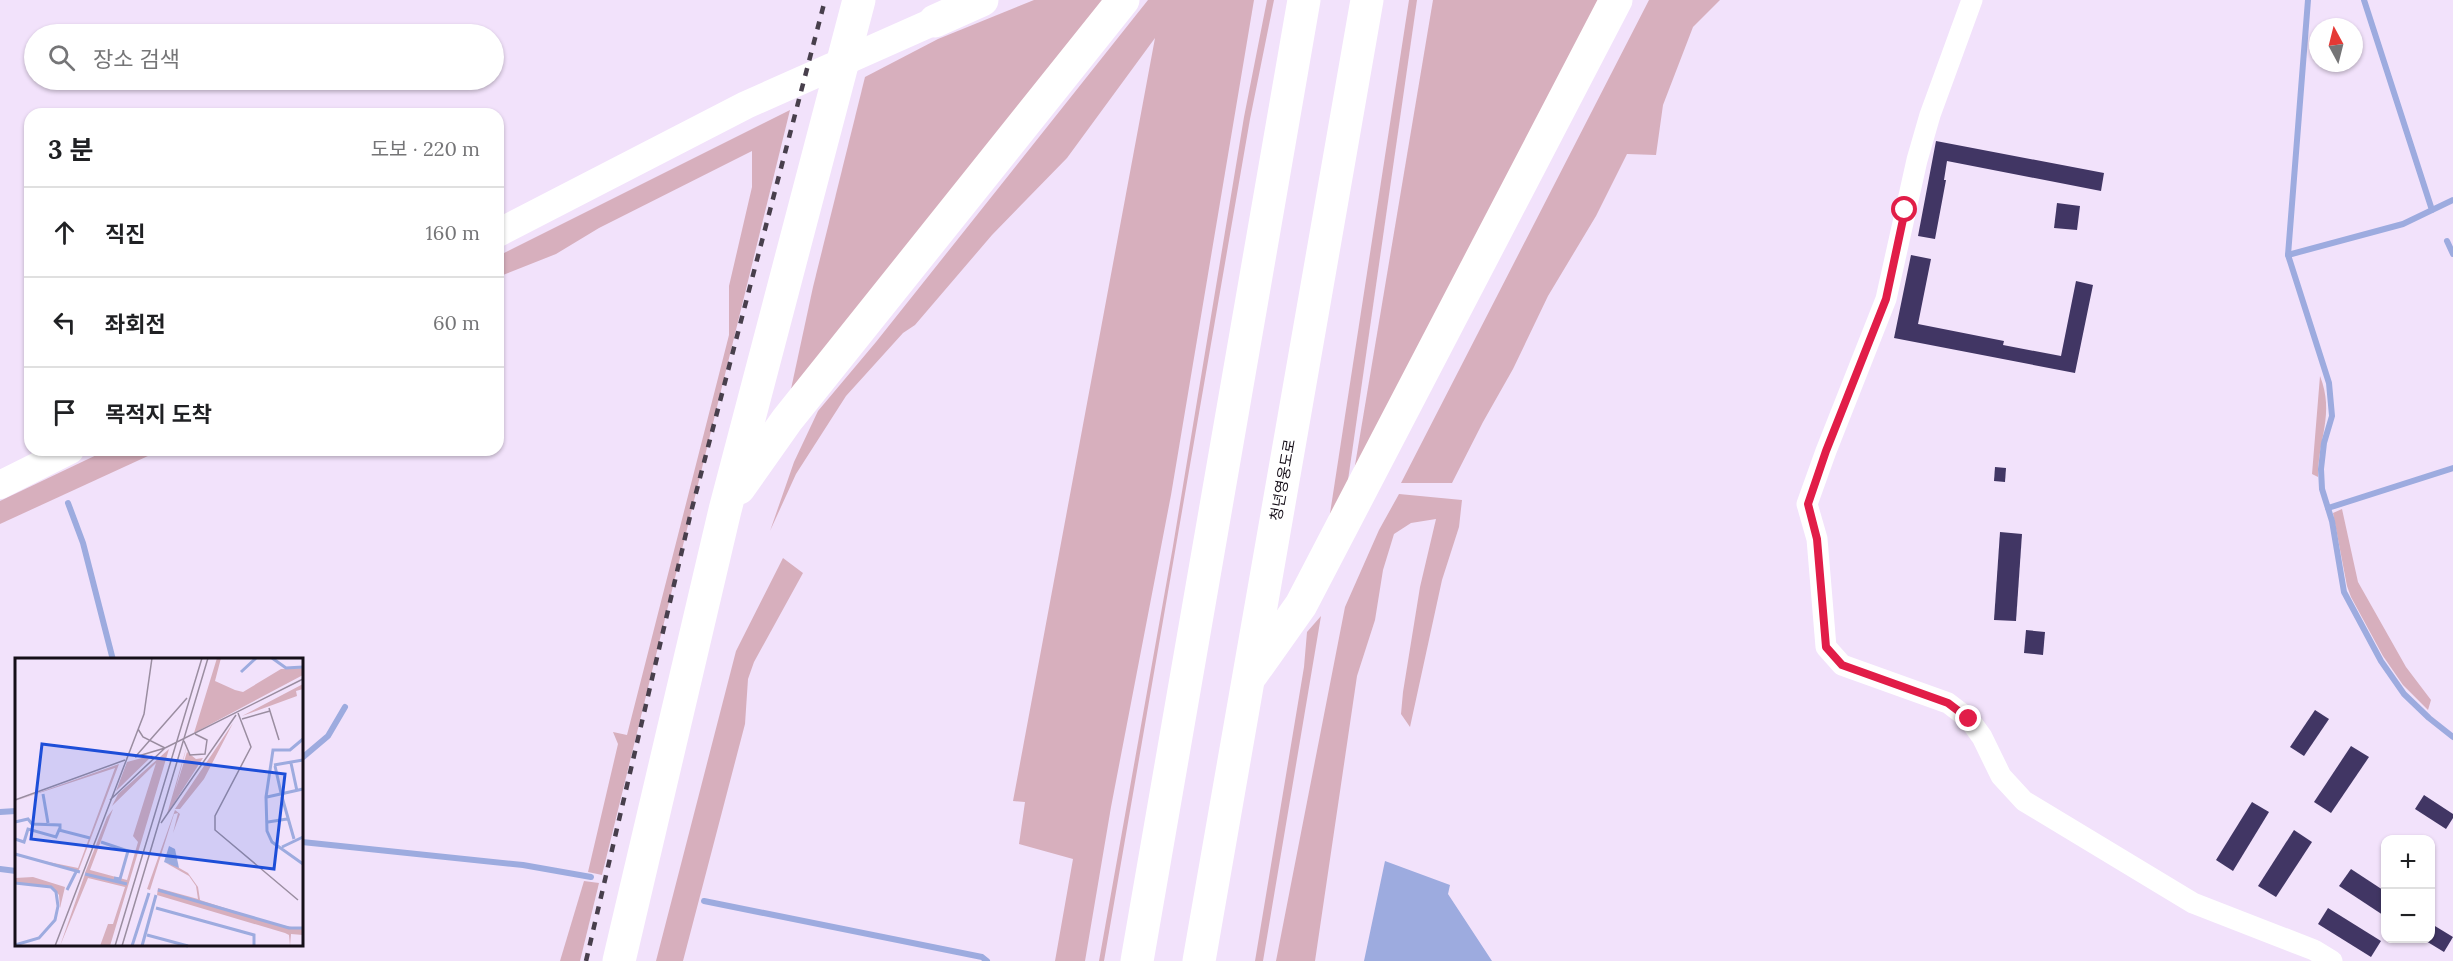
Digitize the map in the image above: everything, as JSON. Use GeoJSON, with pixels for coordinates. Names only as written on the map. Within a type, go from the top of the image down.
{"type":"FeatureCollection","features":[{"type":"Feature","properties":{"kind":"main road"},"geometry":{"type":"LineString","coordinates":[[618,961],[725,510],[859,0]]}},
{"type":"Feature","properties":{"kind":"main road"},"geometry":{"type":"LineString","coordinates":[[504,230],[746,105],[876,47],[943,10],[982,0]]}},
{"type":"Feature","properties":{"kind":"main road"},"geometry":{"type":"LineString","coordinates":[[725,510],[753,465],[787,420],[1123,0]]}},
{"type":"Feature","properties":{"kind":"main road"},"geometry":{"type":"LineString","coordinates":[[1137,961],[1304,0]]}},
{"type":"Feature","properties":{"kind":"main road","name":"청년영웅도로"},"geometry":{"type":"LineString","coordinates":[[1199,961],[1367,0]]}},
{"type":"Feature","properties":{"kind":"main road"},"geometry":{"type":"LineString","coordinates":[[1247,680],[1301,605],[1616,0]]}},
{"type":"Feature","properties":{"kind":"main road"},"geometry":{"type":"LineString","coordinates":[[0,485],[58,456]]}},
{"type":"Feature","properties":{"kind":"street"},"geometry":{"type":"LineString","coordinates":[[1972,0],[1926,126],[1886,299],[1826,451],[1808,504],[1817,539],[1826,647],[1842,665],[1948,703],[1962,714],[1982,737],[2001,776],[2024,801],[2193,903],[2314,950],[2332,961]]}},
{"type":"Feature","properties":{"kind":"shaded area"},"geometry":{"type":"Polygon","coordinates":[[[1034,0],[1112,0],[791,389],[813,287],[865,77],[938,39],[1034,0]]]}},
{"type":"Feature","properties":{"kind":"shaded area"},"geometry":{"type":"Polygon","coordinates":[[[1148,0],[1254,0],[1171,495],[1111,807],[1085,961],[1055,961],[1073,859],[1019,844],[1025,802],[1013,801],[1155,38],[1067,158],[992,235],[915,325],[903,333],[846,396],[796,474],[770,531],[794,462],[818,411],[876,342],[1148,0]]]}},
{"type":"Feature","properties":{"kind":"shaded area"},"geometry":{"type":"Polygon","coordinates":[[[1267,0],[1274,0],[1250,119],[1104,961],[1099,961],[1173,546],[1244,117],[1267,0]]]}},
{"type":"Feature","properties":{"kind":"shaded area"},"geometry":{"type":"Polygon","coordinates":[[[1409,0],[1417,0],[1340,536],[1325,546],[1409,0]]]}},
{"type":"Feature","properties":{"kind":"shaded area"},"geometry":{"type":"Polygon","coordinates":[[[1433,0],[1606,0],[1350,495],[1433,0]]]}},
{"type":"Feature","properties":{"kind":"shaded area"},"geometry":{"type":"Polygon","coordinates":[[[1649,0],[1720,0],[1693,27],[1663,105],[1656,155],[1627,154],[1596,216],[1548,296],[1513,369],[1452,483],[1401,483],[1649,0]]]}},
{"type":"Feature","properties":{"kind":"shaded area"},"geometry":{"type":"Polygon","coordinates":[[[790,110],[602,875],[588,872],[618,744],[613,732],[627,735],[729,335],[729,286],[752,187],[752,151],[599,228],[556,254],[504,275],[504,253],[790,110]]]}},
{"type":"Feature","properties":{"kind":"shaded area"},"geometry":{"type":"Polygon","coordinates":[[[2320,376],[2326,402],[2326,415],[2318,477],[2312,474],[2320,376]]]}},
{"type":"Feature","properties":{"kind":"shaded area"},"geometry":{"type":"Polygon","coordinates":[[[94,456],[148,456],[0,524],[0,501],[94,456]]]}},
{"type":"Feature","properties":{"kind":"shaded area"},"geometry":{"type":"Polygon","coordinates":[[[1399,494],[1462,500],[1459,527],[1442,580],[1410,727],[1401,714],[1403,692],[1420,587],[1436,519],[1411,523],[1394,534],[1383,570],[1375,620],[1357,676],[1315,961],[1276,961],[1345,607],[1379,530],[1399,494]]]}},
{"type":"Feature","properties":{"kind":"shaded area"},"geometry":{"type":"Polygon","coordinates":[[[2342,509],[2358,582],[2406,667],[2431,700],[2428,710],[2403,685],[2383,656],[2351,597],[2333,513],[2342,509]]]}},
{"type":"Feature","properties":{"kind":"shaded area"},"geometry":{"type":"Polygon","coordinates":[[[783,558],[803,573],[754,662],[748,679],[745,724],[683,961],[656,961],[736,651],[783,558]]]}},
{"type":"Feature","properties":{"kind":"shaded area"},"geometry":{"type":"Polygon","coordinates":[[[1321,616],[1263,961],[1255,961],[1304,667],[1307,632],[1321,616]]]}},
{"type":"Feature","properties":{"kind":"shaded area"},"geometry":{"type":"Polygon","coordinates":[[[584,881],[599,883],[580,961],[560,961],[584,881]]]}},
{"type":"Feature","properties":{"kind":"water"},"geometry":{"type":"Polygon","coordinates":[[[1385,861],[1450,885],[1448,894],[1492,961],[1364,961],[1385,861]]]}},
{"type":"Feature","properties":{"kind":"building"},"geometry":{"type":"Polygon","coordinates":[[[1936,141],[2104,173],[2101,191],[1947,161],[1944,180],[1946,180],[1935,239],[1918,236],[1936,141]]]}},
{"type":"Feature","properties":{"kind":"building"},"geometry":{"type":"Polygon","coordinates":[[[2057,203],[2080,206],[2077,230],[2054,228],[2057,203]]]}},
{"type":"Feature","properties":{"kind":"building"},"geometry":{"type":"Polygon","coordinates":[[[1911,255],[1931,259],[1918,324],[2004,341],[2003,345],[2061,356],[2076,281],[2093,285],[2075,373],[1894,338],[1911,255]]]}},
{"type":"Feature","properties":{"kind":"building"},"geometry":{"type":"Polygon","coordinates":[[[1995,467],[2006,468],[2005,482],[1994,481],[1995,467]]]}},
{"type":"Feature","properties":{"kind":"building"},"geometry":{"type":"Polygon","coordinates":[[[2000,532],[2022,534],[2016,621],[1994,620],[2000,532]]]}},
{"type":"Feature","properties":{"kind":"building"},"geometry":{"type":"Polygon","coordinates":[[[2026,630],[2045,632],[2043,655],[2024,653],[2026,630]]]}},
{"type":"Feature","properties":{"kind":"building"},"geometry":{"type":"Polygon","coordinates":[[[2315,710],[2329,719],[2304,756],[2290,747],[2315,710]]]}},
{"type":"Feature","properties":{"kind":"building"},"geometry":{"type":"Polygon","coordinates":[[[2351,746],[2369,757],[2331,813],[2314,802],[2351,746]]]}},
{"type":"Feature","properties":{"kind":"building"},"geometry":{"type":"Polygon","coordinates":[[[2424,795],[2453,814],[2446,829],[2415,809],[2424,795]]]}},
{"type":"Feature","properties":{"kind":"building"},"geometry":{"type":"Polygon","coordinates":[[[2252,802],[2269,812],[2233,871],[2216,860],[2252,802]]]}},
{"type":"Feature","properties":{"kind":"building"},"geometry":{"type":"Polygon","coordinates":[[[2294,830],[2312,842],[2276,897],[2258,886],[2294,830]]]}},
{"type":"Feature","properties":{"kind":"building"},"geometry":{"type":"Polygon","coordinates":[[[2351,869],[2381,889],[2381,914],[2339,886],[2351,869]]]}},
{"type":"Feature","properties":{"kind":"building"},"geometry":{"type":"Polygon","coordinates":[[[2328,908],[2381,941],[2371,957],[2318,924],[2328,908]]]}},
{"type":"Feature","properties":{"kind":"building"},"geometry":{"type":"Polygon","coordinates":[[[2435,926],[2453,937],[2444,952],[2429,943],[2435,943],[2435,926]]]}},
{"type":"Feature","properties":{"kind":"waterway"},"geometry":{"type":"LineString","coordinates":[[2308,0],[2288,255],[2329,383],[2332,416],[2324,443],[2321,469],[2322,489],[2332,521],[2344,592],[2381,661],[2404,694],[2453,737]]}},
{"type":"Feature","properties":{"kind":"waterway"},"geometry":{"type":"LineString","coordinates":[[2364,0],[2432,210]]}},
{"type":"Feature","properties":{"kind":"waterway"},"geometry":{"type":"LineString","coordinates":[[2288,255],[2403,224],[2453,200]]}},
{"type":"Feature","properties":{"kind":"waterway"},"geometry":{"type":"LineString","coordinates":[[2447,241],[2453,254]]}},
{"type":"Feature","properties":{"kind":"waterway"},"geometry":{"type":"LineString","coordinates":[[2328,508],[2453,468]]}},
{"type":"Feature","properties":{"kind":"waterway"},"geometry":{"type":"LineString","coordinates":[[68,503],[83,543],[112,658]]}},
{"type":"Feature","properties":{"kind":"waterway"},"geometry":{"type":"LineString","coordinates":[[303,757],[328,736],[345,707]]}},
{"type":"Feature","properties":{"kind":"waterway"},"geometry":{"type":"LineString","coordinates":[[0,812],[15,811]]}},
{"type":"Feature","properties":{"kind":"waterway"},"geometry":{"type":"LineString","coordinates":[[303,842],[523,865],[591,877]]}},
{"type":"Feature","properties":{"kind":"waterway"},"geometry":{"type":"LineString","coordinates":[[0,869],[15,871]]}},
{"type":"Feature","properties":{"kind":"waterway"},"geometry":{"type":"LineString","coordinates":[[704,901],[982,957],[987,961]]}},
{"type":"Feature","properties":{"kind":"railway"},"geometry":{"type":"LineString","coordinates":[[586,961],[691,512],[825,0]]}},
{"type":"Feature","properties":{"kind":"route"},"geometry":{"type":"LineString","coordinates":[[1905,210],[1886,299],[1814,482],[1808,504],[1817,539],[1822,619],[1826,647],[1842,665],[1948,703],[1969,719]]}}]}
